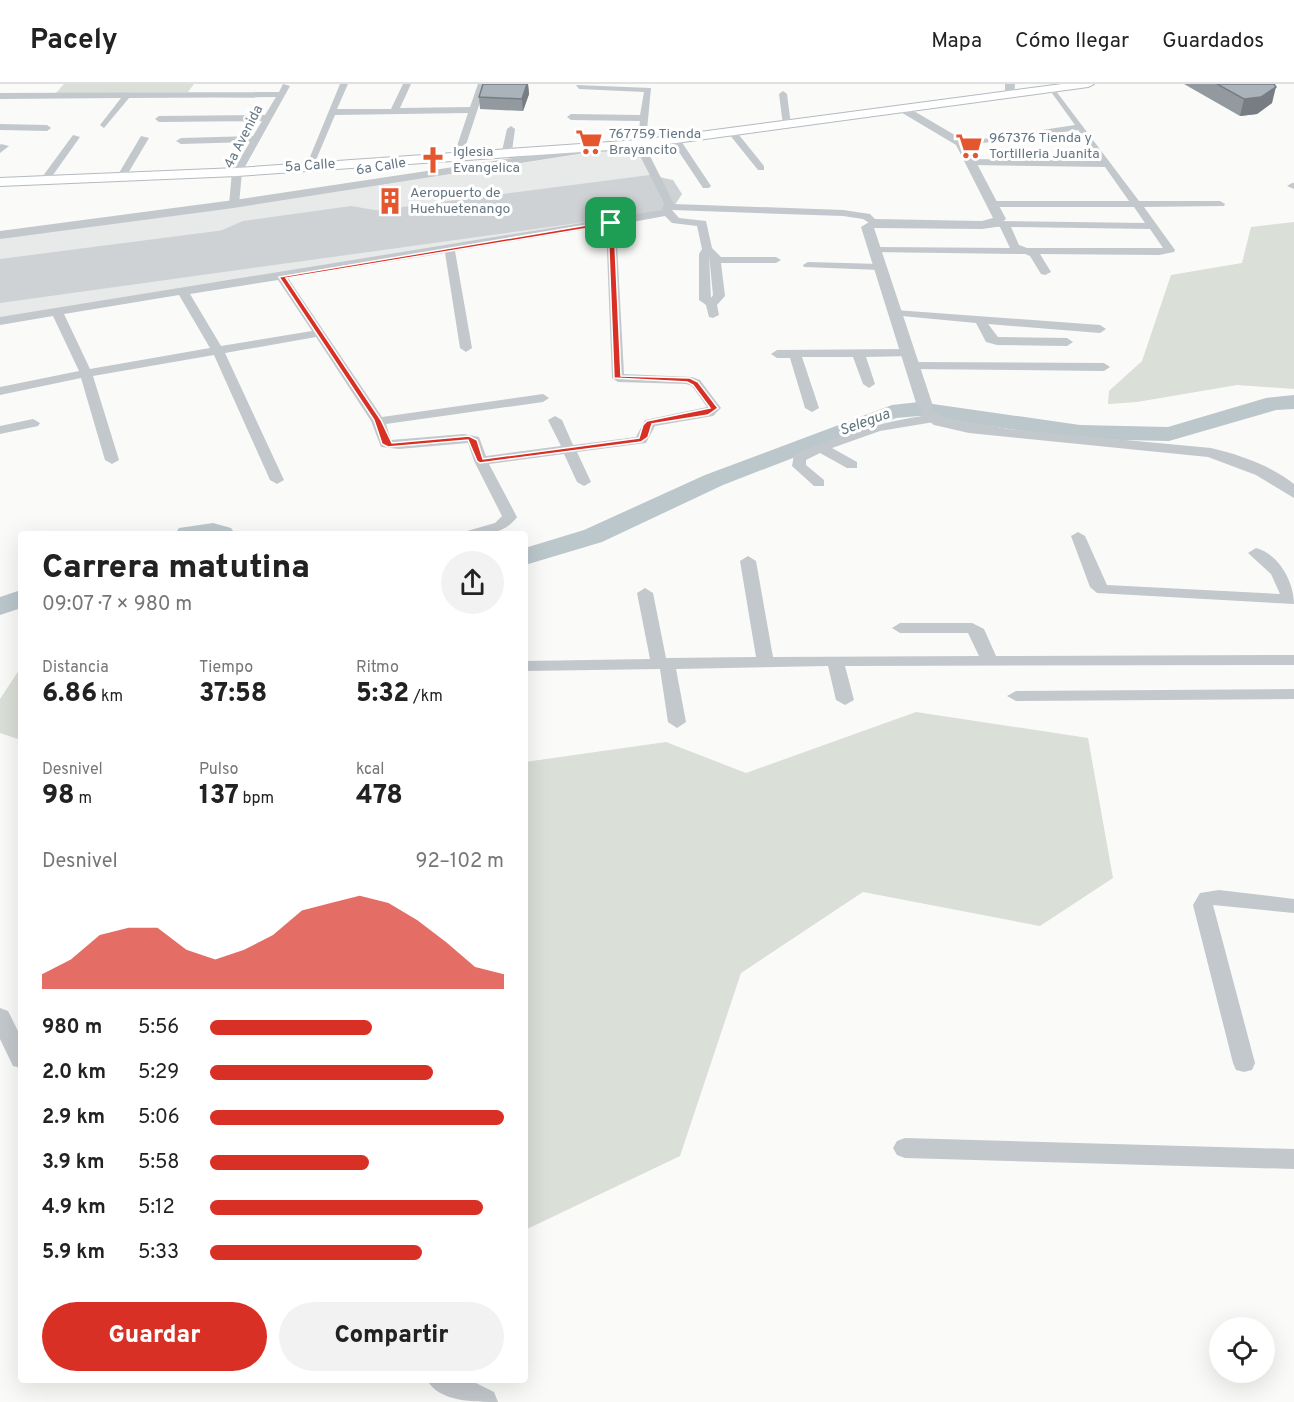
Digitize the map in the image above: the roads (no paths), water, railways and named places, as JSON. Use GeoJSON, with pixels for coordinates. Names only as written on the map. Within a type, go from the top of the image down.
{"type":"FeatureCollection","features":[{"type":"Feature","properties":{"kind":"main road","name":"6a Calle"},"geometry":{"type":"LineString","coordinates":[[619,145],[645,144],[903,109],[1010,90],[1053,89],[1088,84]]}},
{"type":"Feature","properties":{"kind":"main road","name":"5a Calle"},"geometry":{"type":"LineString","coordinates":[[0,182],[237,172],[507,151],[619,145]]}},
{"type":"Feature","properties":{"kind":"street"},"geometry":{"type":"LineString","coordinates":[[39,84],[34,89],[80,90],[127,95],[281,94]]}},
{"type":"Feature","properties":{"kind":"street"},"geometry":{"type":"LineString","coordinates":[[193,95],[200,84]]}},
{"type":"Feature","properties":{"kind":"street","name":"4a Avenida"},"geometry":{"type":"LineString","coordinates":[[234,204],[237,172],[287,84]]}},
{"type":"Feature","properties":{"kind":"street"},"geometry":{"type":"LineString","coordinates":[[308,167],[344,84]]}},
{"type":"Feature","properties":{"kind":"street"},"geometry":{"type":"LineString","coordinates":[[394,111],[407,84]]}},
{"type":"Feature","properties":{"kind":"street"},"geometry":{"type":"LineString","coordinates":[[459,155],[482,84]]}},
{"type":"Feature","properties":{"kind":"street"},"geometry":{"type":"LineString","coordinates":[[579,87],[648,90],[643,121],[645,144],[666,211],[676,221],[702,224],[707,249],[704,254],[705,300],[712,309],[718,296],[717,260],[715,254],[707,249]]}},
{"type":"Feature","properties":{"kind":"street"},"geometry":{"type":"LineString","coordinates":[[615,98],[618,88]]}},
{"type":"Feature","properties":{"kind":"street"},"geometry":{"type":"LineString","coordinates":[[875,250],[1159,252],[1170,250],[1053,89]]}},
{"type":"Feature","properties":{"kind":"street"},"geometry":{"type":"LineString","coordinates":[[0,96],[80,90]]}},
{"type":"Feature","properties":{"kind":"street"},"geometry":{"type":"LineString","coordinates":[[783,94],[787,125]]}},
{"type":"Feature","properties":{"kind":"street"},"geometry":{"type":"LineString","coordinates":[[104,124],[127,95]]}},
{"type":"Feature","properties":{"kind":"street"},"geometry":{"type":"LineString","coordinates":[[609,118],[612,108]]}},
{"type":"Feature","properties":{"kind":"street"},"geometry":{"type":"LineString","coordinates":[[903,109],[961,143],[1000,219],[998,224]]}},
{"type":"Feature","properties":{"kind":"street"},"geometry":{"type":"LineString","coordinates":[[332,112],[394,111],[420,115],[473,110]]}},
{"type":"Feature","properties":{"kind":"street"},"geometry":{"type":"LineString","coordinates":[[571,117],[643,121]]}},
{"type":"Feature","properties":{"kind":"street"},"geometry":{"type":"LineString","coordinates":[[159,119],[268,118]]}},
{"type":"Feature","properties":{"kind":"street"},"geometry":{"type":"LineString","coordinates":[[581,124],[643,121]]}},
{"type":"Feature","properties":{"kind":"street"},"geometry":{"type":"LineString","coordinates":[[0,127],[47,128]]}},
{"type":"Feature","properties":{"kind":"street"},"geometry":{"type":"LineString","coordinates":[[961,143],[1081,128]]}},
{"type":"Feature","properties":{"kind":"street"},"geometry":{"type":"LineString","coordinates":[[507,151],[511,129]]}},
{"type":"Feature","properties":{"kind":"street"},"geometry":{"type":"LineString","coordinates":[[732,132],[761,168]]}},
{"type":"Feature","properties":{"kind":"street"},"geometry":{"type":"LineString","coordinates":[[45,180],[76,137]]}},
{"type":"Feature","properties":{"kind":"street"},"geometry":{"type":"LineString","coordinates":[[122,177],[144,138]]}},
{"type":"Feature","properties":{"kind":"street"},"geometry":{"type":"LineString","coordinates":[[181,141],[256,139]]}},
{"type":"Feature","properties":{"kind":"street"},"geometry":{"type":"LineString","coordinates":[[676,140],[706,186]]}},
{"type":"Feature","properties":{"kind":"street","name":"6a Calle"},"geometry":{"type":"LineString","coordinates":[[0,235],[234,204],[619,145]]}},
{"type":"Feature","properties":{"kind":"street"},"geometry":{"type":"LineString","coordinates":[[971,162],[1108,164]]}},
{"type":"Feature","properties":{"kind":"street"},"geometry":{"type":"LineString","coordinates":[[992,204],[1220,204]]}},
{"type":"Feature","properties":{"kind":"street"},"geometry":{"type":"LineString","coordinates":[[0,321],[450,251],[666,211],[843,213],[866,216],[874,223]]}},
{"type":"Feature","properties":{"kind":"street"},"geometry":{"type":"LineString","coordinates":[[480,461],[641,440],[645,437],[646,425],[650,423],[708,413],[714,408],[696,383],[688,380],[618,378],[611,223]]}},
{"type":"Feature","properties":{"kind":"street"},"geometry":{"type":"LineString","coordinates":[[927,413],[867,227],[874,223],[1154,226]]}},
{"type":"Feature","properties":{"kind":"street"},"geometry":{"type":"LineString","coordinates":[[998,224],[1015,247],[1034,254],[1045,272]]}},
{"type":"Feature","properties":{"kind":"street"},"geometry":{"type":"LineString","coordinates":[[450,251],[466,348]]}},
{"type":"Feature","properties":{"kind":"street"},"geometry":{"type":"LineString","coordinates":[[717,260],[776,260]]}},
{"type":"Feature","properties":{"kind":"street"},"geometry":{"type":"LineString","coordinates":[[808,265],[880,267]]}},
{"type":"Feature","properties":{"kind":"street"},"geometry":{"type":"LineString","coordinates":[[282,277],[378,420],[386,444],[391,446],[469,438],[474,440],[480,461],[510,518],[500,526],[482,531]]}},
{"type":"Feature","properties":{"kind":"street"},"geometry":{"type":"LineString","coordinates":[[183,292],[218,351],[277,480]]}},
{"type":"Feature","properties":{"kind":"street"},"geometry":{"type":"LineString","coordinates":[[57,312],[86,373],[112,460]]}},
{"type":"Feature","properties":{"kind":"street"},"geometry":{"type":"LineString","coordinates":[[896,313],[1100,330]]}},
{"type":"Feature","properties":{"kind":"street"},"geometry":{"type":"LineString","coordinates":[[980,320],[990,339],[997,341],[1067,342]]}},
{"type":"Feature","properties":{"kind":"street"},"geometry":{"type":"LineString","coordinates":[[1062,327],[1075,367]]}},
{"type":"Feature","properties":{"kind":"street"},"geometry":{"type":"LineString","coordinates":[[0,391],[86,373],[320,333]]}},
{"type":"Feature","properties":{"kind":"street"},"geometry":{"type":"LineString","coordinates":[[858,353],[869,384]]}},
{"type":"Feature","properties":{"kind":"street"},"geometry":{"type":"LineString","coordinates":[[777,354],[858,353],[910,359],[1104,367]]}},
{"type":"Feature","properties":{"kind":"street"},"geometry":{"type":"LineString","coordinates":[[795,354],[812,408]]}},
{"type":"Feature","properties":{"kind":"street"},"geometry":{"type":"LineString","coordinates":[[378,420],[543,398]]}},
{"type":"Feature","properties":{"kind":"street"},"geometry":{"type":"LineString","coordinates":[[819,483],[797,461],[799,458],[841,437],[927,413],[958,427],[1074,440],[1200,450],[1243,464],[1293,492]]}},
{"type":"Feature","properties":{"kind":"street"},"geometry":{"type":"LineString","coordinates":[[555,420],[584,482]]}},
{"type":"Feature","properties":{"kind":"street"},"geometry":{"type":"LineString","coordinates":[[0,430],[33,423]]}},
{"type":"Feature","properties":{"kind":"street"},"geometry":{"type":"LineString","coordinates":[[820,447],[852,465]]}},
{"type":"Feature","properties":{"kind":"street"},"geometry":{"type":"LineString","coordinates":[[1078,536],[1098,587],[1103,590],[1292,599]]}},
{"type":"Feature","properties":{"kind":"street"},"geometry":{"type":"LineString","coordinates":[[1256,553],[1278,572],[1292,599]]}},
{"type":"Feature","properties":{"kind":"street"},"geometry":{"type":"LineString","coordinates":[[748,561],[765,662]]}},
{"type":"Feature","properties":{"kind":"street"},"geometry":{"type":"LineString","coordinates":[[645,593],[677,722]]}},
{"type":"Feature","properties":{"kind":"street"},"geometry":{"type":"LineString","coordinates":[[900,628],[972,628],[978,632],[990,661]]}},
{"type":"Feature","properties":{"kind":"street"},"geometry":{"type":"LineString","coordinates":[[528,666],[835,661],[1294,660]]}},
{"type":"Feature","properties":{"kind":"street"},"geometry":{"type":"LineString","coordinates":[[835,661],[845,700]]}},
{"type":"Feature","properties":{"kind":"street"},"geometry":{"type":"LineString","coordinates":[[1016,696],[1294,694]]}},
{"type":"Feature","properties":{"kind":"street"},"geometry":{"type":"LineString","coordinates":[[1244,1063],[1203,905],[1207,898],[1219,897],[1294,906]]}},
{"type":"Feature","properties":{"kind":"street"},"geometry":{"type":"LineString","coordinates":[[0,1017],[18,1053]]}},
{"type":"Feature","properties":{"kind":"street"},"geometry":{"type":"LineString","coordinates":[[905,1148],[1294,1159]]}},
{"type":"Feature","properties":{"kind":"street"},"geometry":{"type":"LineString","coordinates":[[447,1383],[484,1402]]}},
{"type":"Feature","properties":{"kind":"waterway","name":"Selegua"},"geometry":{"type":"LineString","coordinates":[[528,556],[593,536],[714,480],[892,412],[919,409],[1080,432],[1169,434],[1274,403],[1294,402]]}},
{"type":"Feature","properties":{"kind":"waterway","name":"Selegua"},"geometry":{"type":"LineString","coordinates":[[0,607],[18,599]]}},
{"type":"Feature","properties":{"kind":"place","name":"767759 Tienda Brayancito"},"geometry":{"type":"Point","coordinates":[589,142]}},
{"type":"Feature","properties":{"kind":"place","name":"967376 Tienda y Tortilleria Juanita"},"geometry":{"type":"Point","coordinates":[969,146]}},
{"type":"Feature","properties":{"kind":"place","name":"Iglesia Evangelica"},"geometry":{"type":"Point","coordinates":[433,160]}},
{"type":"Feature","properties":{"kind":"place","name":"Aeropuerto de Huehuetenango"},"geometry":{"type":"Point","coordinates":[390,201]}}]}
